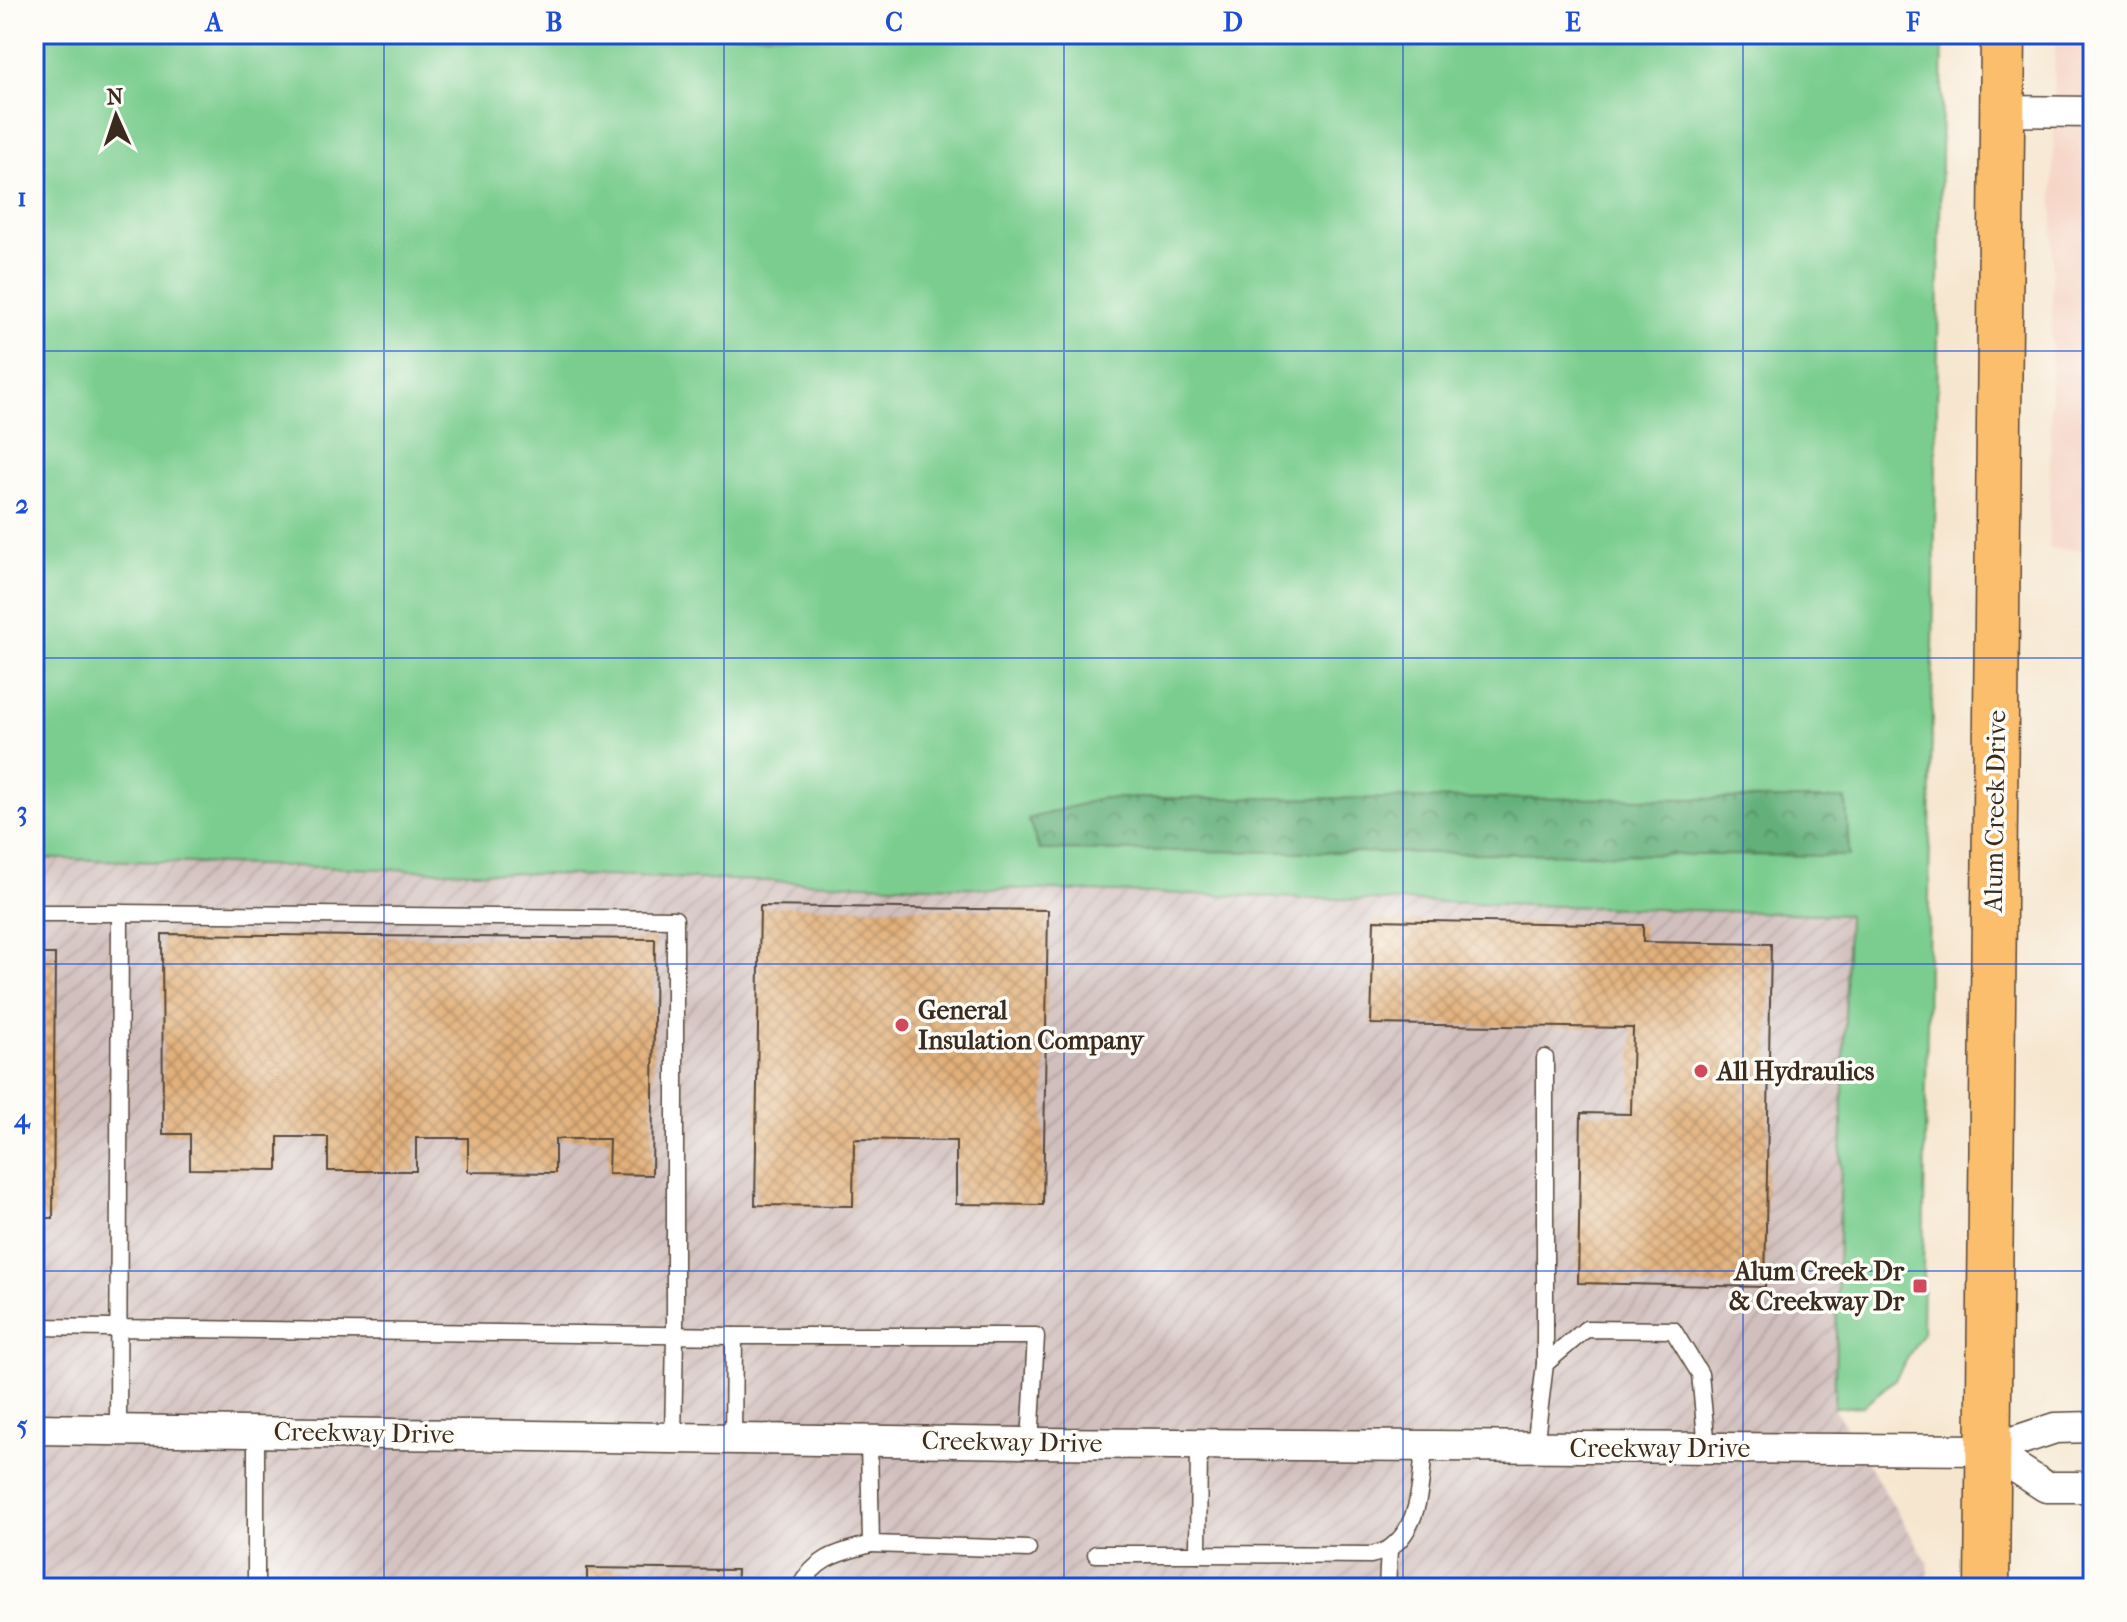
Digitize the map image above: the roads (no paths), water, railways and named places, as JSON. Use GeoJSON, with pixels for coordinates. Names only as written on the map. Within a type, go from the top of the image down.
{"type":"FeatureCollection","features":[{"type":"Feature","properties":{"kind":"main road","name":"Alum Creek Drive"},"geometry":{"type":"LineString","coordinates":[[1987,1588],[2003,34]]}},
{"type":"Feature","properties":{"kind":"street"},"geometry":{"type":"LineString","coordinates":[[2003,111],[2093,112]]}},
{"type":"Feature","properties":{"kind":"street"},"geometry":{"type":"LineString","coordinates":[[1989,1450],[2055,1428],[2093,1427]]}},
{"type":"Feature","properties":{"kind":"street","name":"Creekway Drive"},"geometry":{"type":"LineString","coordinates":[[34,1429],[1030,1443],[1989,1450]]}},
{"type":"Feature","properties":{"kind":"street"},"geometry":{"type":"LineString","coordinates":[[1989,1450],[2046,1487],[2093,1487]]}},
{"type":"Feature","properties":{"kind":"lane"},"geometry":{"type":"LineString","coordinates":[[34,913],[675,919],[673,1438]]}},
{"type":"Feature","properties":{"kind":"lane"},"geometry":{"type":"LineString","coordinates":[[118,1430],[120,913]]}},
{"type":"Feature","properties":{"kind":"lane"},"geometry":{"type":"LineString","coordinates":[[1535,1447],[1545,1364],[1545,1058]]}},
{"type":"Feature","properties":{"kind":"lane"},"geometry":{"type":"LineString","coordinates":[[34,1327],[734,1336],[1036,1336],[1030,1443]]}},
{"type":"Feature","properties":{"kind":"lane"},"geometry":{"type":"LineString","coordinates":[[1545,1364],[1586,1329],[1673,1330],[1700,1374],[1707,1448]]}},
{"type":"Feature","properties":{"kind":"lane"},"geometry":{"type":"LineString","coordinates":[[733,1438],[734,1336]]}},
{"type":"Feature","properties":{"kind":"lane"},"geometry":{"type":"LineString","coordinates":[[256,1432],[256,1588]]}},
{"type":"Feature","properties":{"kind":"lane"},"geometry":{"type":"LineString","coordinates":[[869,1441],[871,1544]]}},
{"type":"Feature","properties":{"kind":"lane"},"geometry":{"type":"LineString","coordinates":[[1198,1554],[1199,1444]]}},
{"type":"Feature","properties":{"kind":"lane"},"geometry":{"type":"LineString","coordinates":[[1096,1554],[1371,1555],[1389,1549],[1414,1516],[1420,1496],[1424,1446]]}},
{"type":"Feature","properties":{"kind":"lane"},"geometry":{"type":"LineString","coordinates":[[799,1588],[807,1573],[833,1554],[871,1544],[1028,1549]]}},
{"type":"Feature","properties":{"kind":"lane"},"geometry":{"type":"LineString","coordinates":[[1387,1588],[1389,1549]]}},
{"type":"Feature","properties":{"kind":"place","name":"General Insulation Company"},"geometry":{"type":"Point","coordinates":[902,1025]}},
{"type":"Feature","properties":{"kind":"place","name":"All Hydraulics"},"geometry":{"type":"Point","coordinates":[1701,1071]}},
{"type":"Feature","properties":{"kind":"place","name":"Alum Creek Dr & Creekway Dr"},"geometry":{"type":"Point","coordinates":[1920,1286]}}]}
